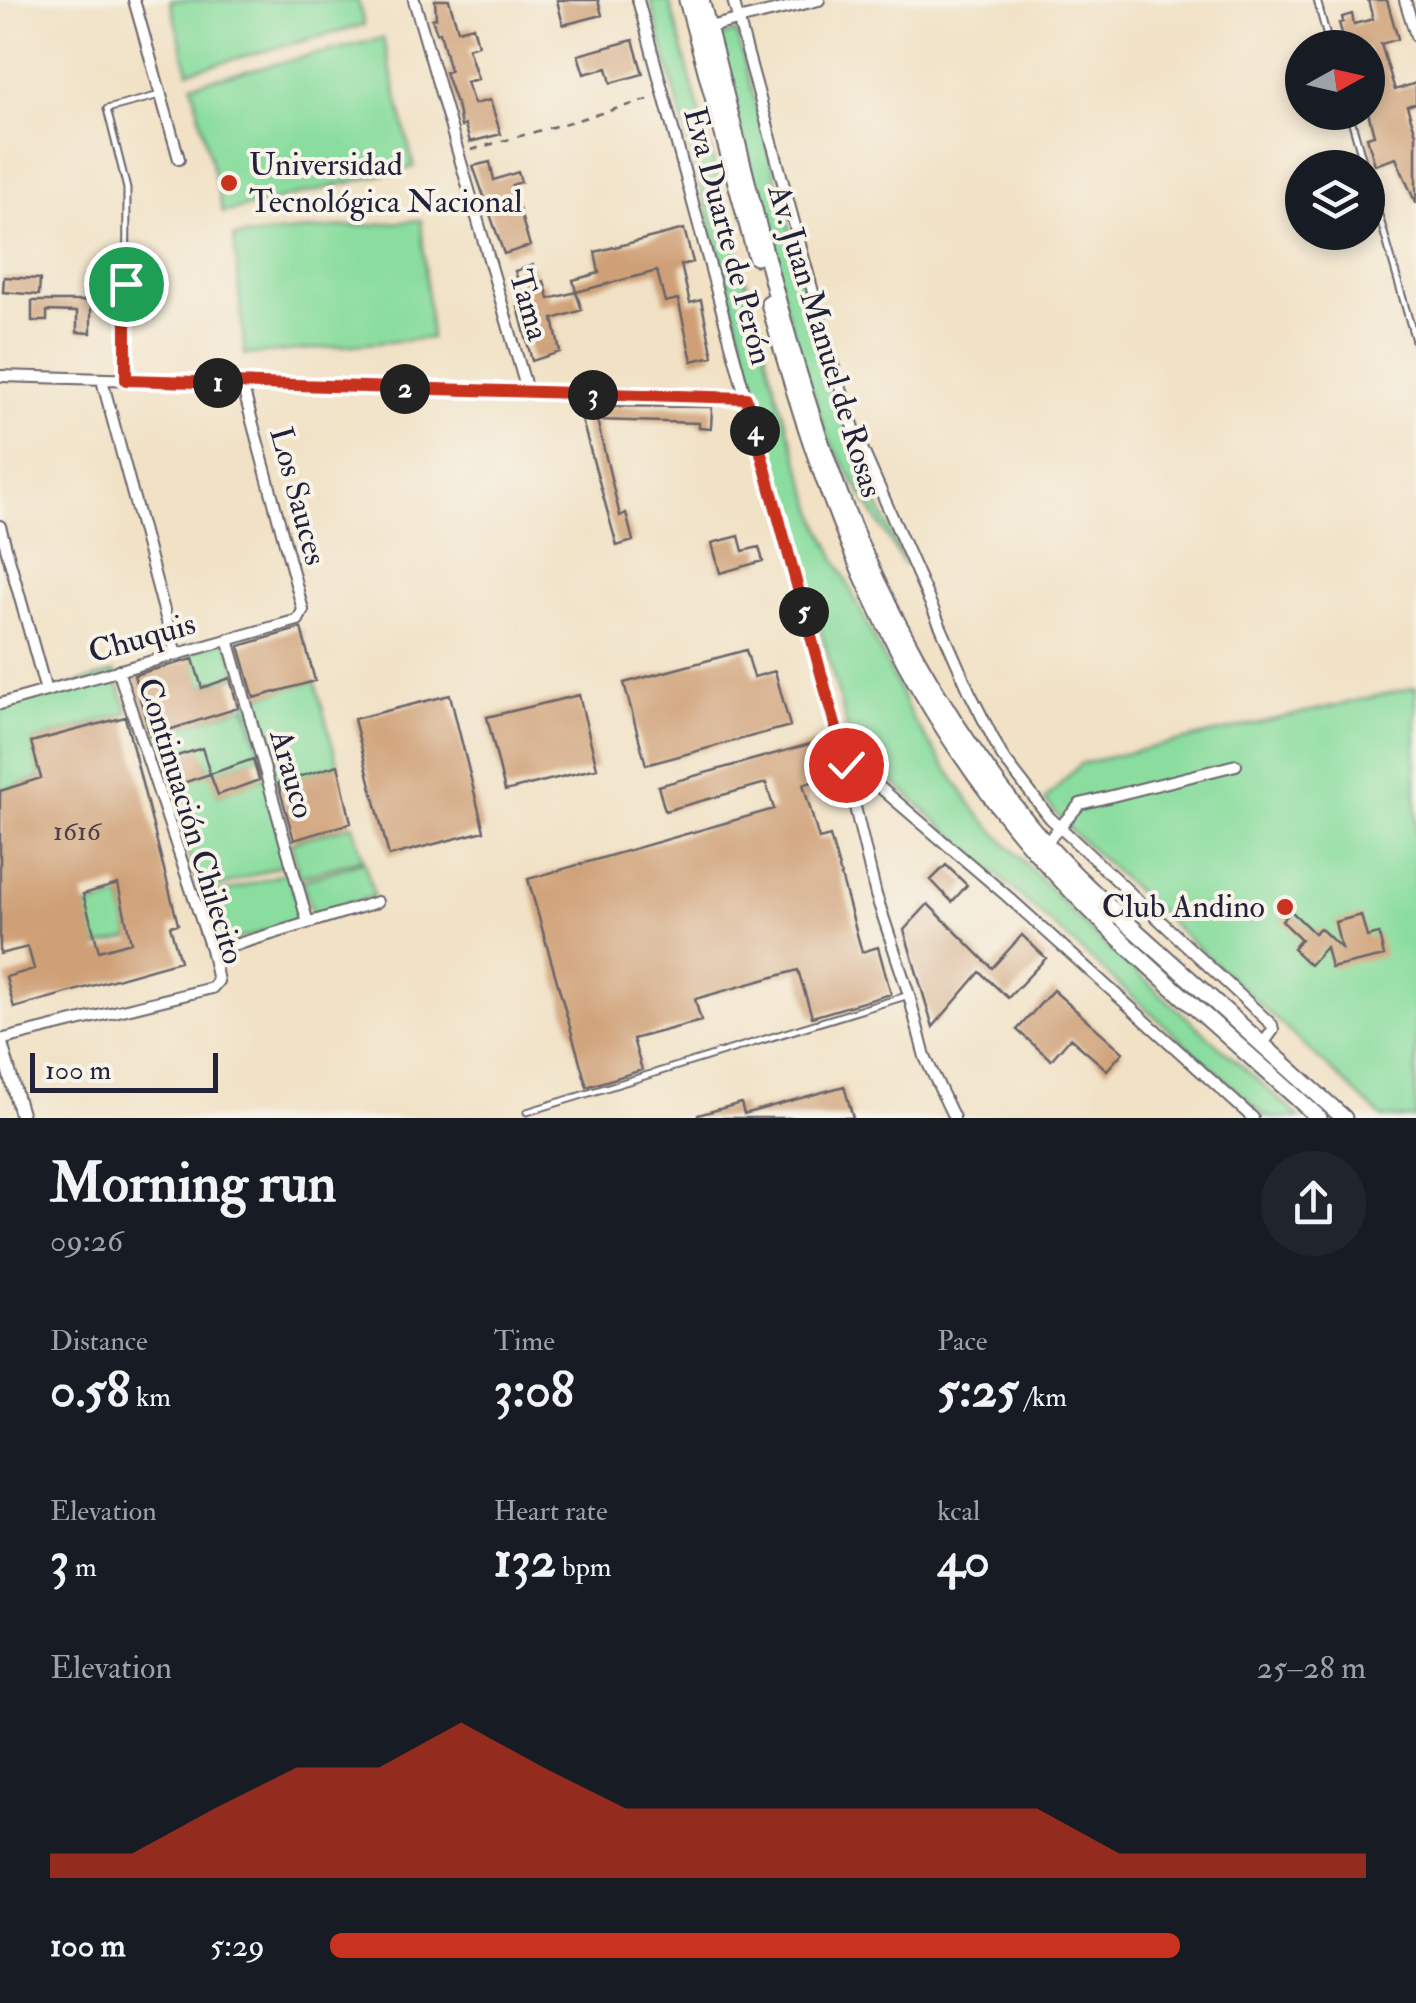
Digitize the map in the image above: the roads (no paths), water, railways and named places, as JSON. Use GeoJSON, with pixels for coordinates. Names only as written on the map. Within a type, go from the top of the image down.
{"type":"FeatureCollection","features":[{"type":"Feature","properties":{"kind":"main road","name":"Av. Juan Manuel de Rosas"},"geometry":{"type":"LineString","coordinates":[[686,0],[810,442],[847,545],[902,658],[964,758],[1041,858],[1130,946],[1319,1118]]}},
{"type":"Feature","properties":{"kind":"main road","name":"Av. Juan Manuel de Rosas"},"geometry":{"type":"LineString","coordinates":[[701,0],[784,317],[830,467],[856,531],[931,680],[988,770],[1046,843],[1126,923],[1344,1118]]}},
{"type":"Feature","properties":{"kind":"street"},"geometry":{"type":"LineString","coordinates":[[134,0],[178,159]]}},
{"type":"Feature","properties":{"kind":"street","name":"Tama"},"geometry":{"type":"LineString","coordinates":[[414,0],[528,394]]}},
{"type":"Feature","properties":{"kind":"street","name":"Eva Duarte de Perón"},"geometry":{"type":"LineString","coordinates":[[638,0],[846,765],[876,895],[925,1057],[954,1118]]}},
{"type":"Feature","properties":{"kind":"street"},"geometry":{"type":"LineString","coordinates":[[733,0],[833,365],[868,467],[1002,756],[1059,827],[1272,1025],[1273,1030],[1262,1045]]}},
{"type":"Feature","properties":{"kind":"street"},"geometry":{"type":"LineString","coordinates":[[708,27],[819,0]]}},
{"type":"Feature","properties":{"kind":"street"},"geometry":{"type":"LineString","coordinates":[[1409,1],[1416,36]]}},
{"type":"Feature","properties":{"kind":"street"},"geometry":{"type":"LineString","coordinates":[[0,376],[746,398]]}},
{"type":"Feature","properties":{"kind":"street"},"geometry":{"type":"LineString","coordinates":[[102,380],[176,655]]}},
{"type":"Feature","properties":{"kind":"street","name":"Los Sauces"},"geometry":{"type":"LineString","coordinates":[[242,384],[302,610],[298,620]]}},
{"type":"Feature","properties":{"kind":"street"},"geometry":{"type":"LineString","coordinates":[[0,526],[46,691]]}},
{"type":"Feature","properties":{"kind":"street","name":"Chuquis"},"geometry":{"type":"LineString","coordinates":[[0,704],[298,620]]}},
{"type":"Feature","properties":{"kind":"street","name":"Arauco"},"geometry":{"type":"LineString","coordinates":[[228,640],[308,923]]}},
{"type":"Feature","properties":{"kind":"street","name":"Continuación Chilecito"},"geometry":{"type":"LineString","coordinates":[[0,1040],[216,987],[218,981],[212,952],[118,670]]}},
{"type":"Feature","properties":{"kind":"street"},"geometry":{"type":"LineString","coordinates":[[846,765],[876,784],[1007,896],[1253,1118]]}},
{"type":"Feature","properties":{"kind":"street"},"geometry":{"type":"LineString","coordinates":[[1046,843],[1080,804],[1236,766]]}},
{"type":"Feature","properties":{"kind":"street"},"geometry":{"type":"LineString","coordinates":[[212,952],[377,902]]}},
{"type":"Feature","properties":{"kind":"street"},"geometry":{"type":"LineString","coordinates":[[0,1040],[22,1118]]}},
{"type":"Feature","properties":{"kind":"lane"},"geometry":{"type":"LineString","coordinates":[[1316,0],[1325,30]]}},
{"type":"Feature","properties":{"kind":"lane"},"geometry":{"type":"LineString","coordinates":[[126,380],[127,189],[106,109],[160,94]]}},
{"type":"Feature","properties":{"kind":"lane"},"geometry":{"type":"LineString","coordinates":[[1385,236],[1416,344]]}},
{"type":"Feature","properties":{"kind":"lane"},"geometry":{"type":"LineString","coordinates":[[528,1112],[909,995]]}},
{"type":"Feature","properties":{"kind":"place","name":"Universidad Tecnológica Nacional"},"geometry":{"type":"Point","coordinates":[229,183]}},
{"type":"Feature","properties":{"kind":"place","name":"Club Andino"},"geometry":{"type":"Point","coordinates":[1285,907]}}]}
